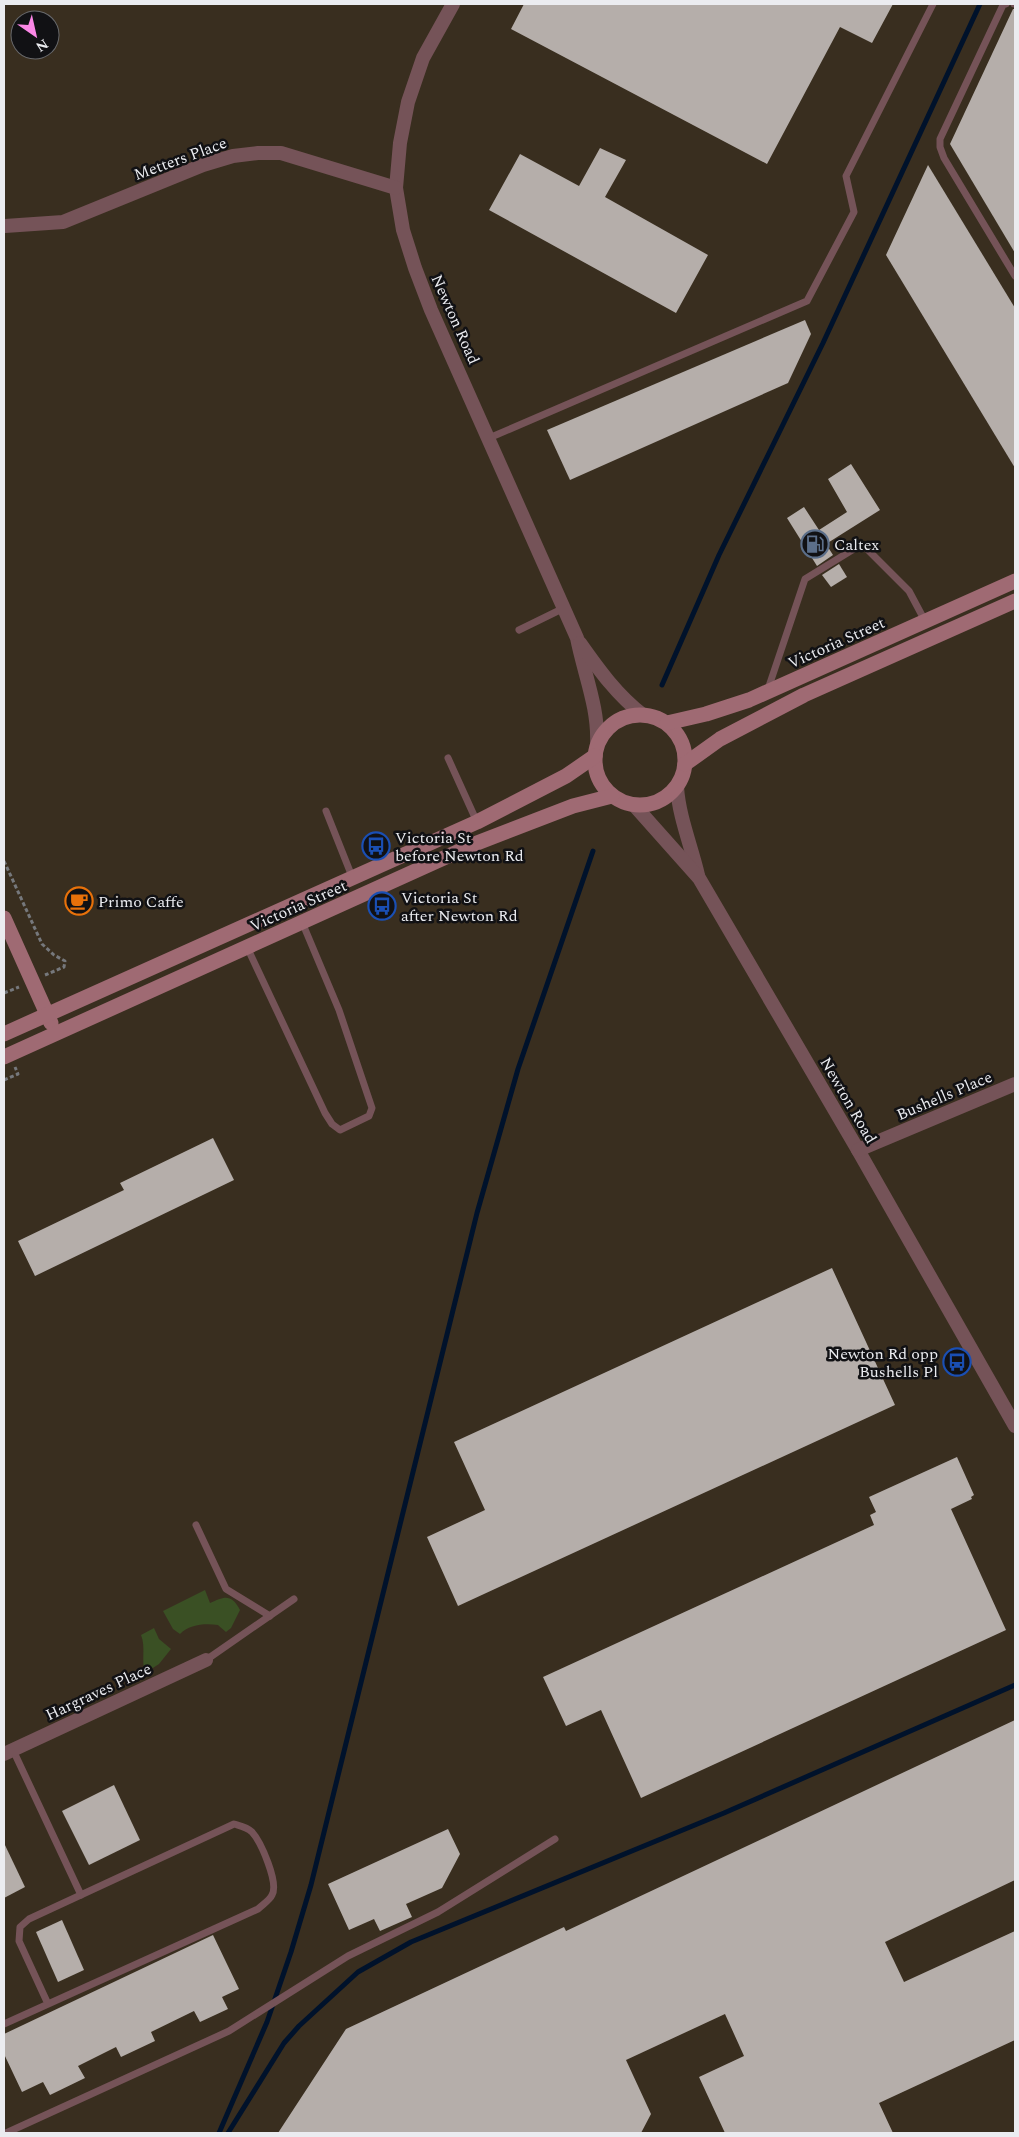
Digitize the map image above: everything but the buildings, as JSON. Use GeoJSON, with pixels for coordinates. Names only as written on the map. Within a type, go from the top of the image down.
{"type":"FeatureCollection","features":[{"type":"Feature","properties":{"kind":"main road","name":"Victoria Street"},"geometry":{"type":"LineString","coordinates":[[667,723],[706,714],[767,692],[1015,581]]}},
{"type":"Feature","properties":{"kind":"main road"},"geometry":{"type":"LineString","coordinates":[[685,764],[720,739],[804,695],[1015,601]]}},
{"type":"Feature","properties":{"kind":"main road"},"geometry":{"type":"LineString","coordinates":[[643,715],[656,717],[667,723],[678,734],[684,748],[685,764],[683,776],[677,786],[668,796],[658,802],[646,805],[634,805],[612,796],[602,785],[596,771],[596,750],[610,726],[619,720],[643,715]]}},
{"type":"Feature","properties":{"kind":"main road","name":"Victoria Street"},"geometry":{"type":"LineString","coordinates":[[4,1034],[478,822],[566,776],[596,750]]}},
{"type":"Feature","properties":{"kind":"main road","name":"Victoria Street"},"geometry":{"type":"LineString","coordinates":[[4,1057],[468,847],[573,806],[612,796]]}},
{"type":"Feature","properties":{"kind":"main road"},"geometry":{"type":"LineString","coordinates":[[4,918],[56,1034]]}},
{"type":"Feature","properties":{"kind":"street","name":"Newton Road"},"geometry":{"type":"LineString","coordinates":[[453,4],[424,58],[408,102],[400,143],[396,188],[403,230],[414,268],[577,638],[583,668],[595,706],[598,726],[596,750]]}},
{"type":"Feature","properties":{"kind":"street","name":"Metters Place"},"geometry":{"type":"LineString","coordinates":[[5,226],[63,222],[203,165],[233,156],[258,153],[281,153],[396,188]]}},
{"type":"Feature","properties":{"kind":"street","name":"Newton Road"},"geometry":{"type":"LineString","coordinates":[[577,638],[606,680],[643,715]]}},
{"type":"Feature","properties":{"kind":"street"},"geometry":{"type":"LineString","coordinates":[[677,786],[682,824],[691,846],[699,878]]}},
{"type":"Feature","properties":{"kind":"street","name":"Newton Road"},"geometry":{"type":"LineString","coordinates":[[634,805],[699,878],[858,1150],[1015,1426]]}},
{"type":"Feature","properties":{"kind":"street","name":"Bushells Place"},"geometry":{"type":"LineString","coordinates":[[858,1150],[1015,1084]]}},
{"type":"Feature","properties":{"kind":"street","name":"Hargraves Place"},"geometry":{"type":"LineString","coordinates":[[8,1752],[206,1660]]}},
{"type":"Feature","properties":{"kind":"lane"},"geometry":{"type":"LineString","coordinates":[[489,438],[807,301],[854,212],[846,176],[933,4]]}},
{"type":"Feature","properties":{"kind":"lane"},"geometry":{"type":"LineString","coordinates":[[1006,4],[1003,5],[940,139],[940,148],[944,158],[1015,276]]}},
{"type":"Feature","properties":{"kind":"lane"},"geometry":{"type":"LineString","coordinates":[[767,692],[805,579],[862,544],[909,591],[925,621]]}},
{"type":"Feature","properties":{"kind":"lane"},"geometry":{"type":"LineString","coordinates":[[519,630],[565,608]]}},
{"type":"Feature","properties":{"kind":"lane"},"geometry":{"type":"LineString","coordinates":[[448,758],[478,822]]}},
{"type":"Feature","properties":{"kind":"lane"},"geometry":{"type":"LineString","coordinates":[[326,811],[354,879]]}},
{"type":"Feature","properties":{"kind":"lane"},"geometry":{"type":"LineString","coordinates":[[247,947],[325,1113],[332,1124],[340,1130],[369,1116],[372,1108],[339,1010],[302,922]]}},
{"type":"Feature","properties":{"kind":"lane"},"geometry":{"type":"LineString","coordinates":[[196,1525],[226,1589],[270,1616]]}},
{"type":"Feature","properties":{"kind":"lane"},"geometry":{"type":"LineString","coordinates":[[206,1660],[294,1599]]}},
{"type":"Feature","properties":{"kind":"lane"},"geometry":{"type":"LineString","coordinates":[[8,1752],[81,1895]]}},
{"type":"Feature","properties":{"kind":"lane"},"geometry":{"type":"LineString","coordinates":[[4,2024],[258,1909],[272,1895],[275,1884],[272,1872],[254,1834],[246,1827],[234,1824],[29,1919],[20,1927],[19,1940],[48,2004]]}},
{"type":"Feature","properties":{"kind":"lane"},"geometry":{"type":"LineString","coordinates":[[6,2133],[229,2031],[348,1956],[438,1912],[554,1839]]}},
{"type":"Feature","properties":{"kind":"path"},"geometry":{"type":"LineString","coordinates":[[4,861],[42,944],[65,962],[64,967]]}},
{"type":"Feature","properties":{"kind":"path"},"geometry":{"type":"LineString","coordinates":[[4,1080],[18,1074]]}},
{"type":"Feature","properties":{"kind":"shaded area"},"geometry":{"type":"Polygon","coordinates":[[[4,4],[1015,4],[1015,2133],[4,2133],[4,4]]]}},
{"type":"Feature","properties":{"kind":"green space"},"geometry":{"type":"Polygon","coordinates":[[[205,1590],[210,1603],[227,1598],[237,1605],[240,1610],[231,1628],[226,1632],[218,1625],[203,1624],[188,1628],[180,1634],[173,1629],[163,1611],[205,1590]]]}},
{"type":"Feature","properties":{"kind":"green space"},"geometry":{"type":"Polygon","coordinates":[[[154,1628],[159,1639],[171,1649],[159,1664],[145,1673],[141,1635],[154,1628]]]}},
{"type":"Feature","properties":{"kind":"waterway"},"geometry":{"type":"LineString","coordinates":[[662,685],[719,555],[823,343],[980,4]]}},
{"type":"Feature","properties":{"kind":"waterway"},"geometry":{"type":"LineString","coordinates":[[219,2133],[267,2022],[311,1885],[477,1213],[518,1069],[593,851]]}},
{"type":"Feature","properties":{"kind":"waterway"},"geometry":{"type":"LineString","coordinates":[[228,2133],[284,2043],[299,2026],[358,1972],[411,1942],[724,1813],[1015,1685]]}},
{"type":"Feature","properties":{"kind":"place","name":"Caltex"},"geometry":{"type":"Point","coordinates":[815,544]}},
{"type":"Feature","properties":{"kind":"place","name":"Victoria St before Newton Rd"},"geometry":{"type":"Point","coordinates":[376,846]}},
{"type":"Feature","properties":{"kind":"place","name":"Primo Caffe"},"geometry":{"type":"Point","coordinates":[79,901]}},
{"type":"Feature","properties":{"kind":"place","name":"Victoria St after Newton Rd"},"geometry":{"type":"Point","coordinates":[382,906]}},
{"type":"Feature","properties":{"kind":"place","name":"Newton Rd opp Bushells Pl"},"geometry":{"type":"Point","coordinates":[957,1362]}}]}
